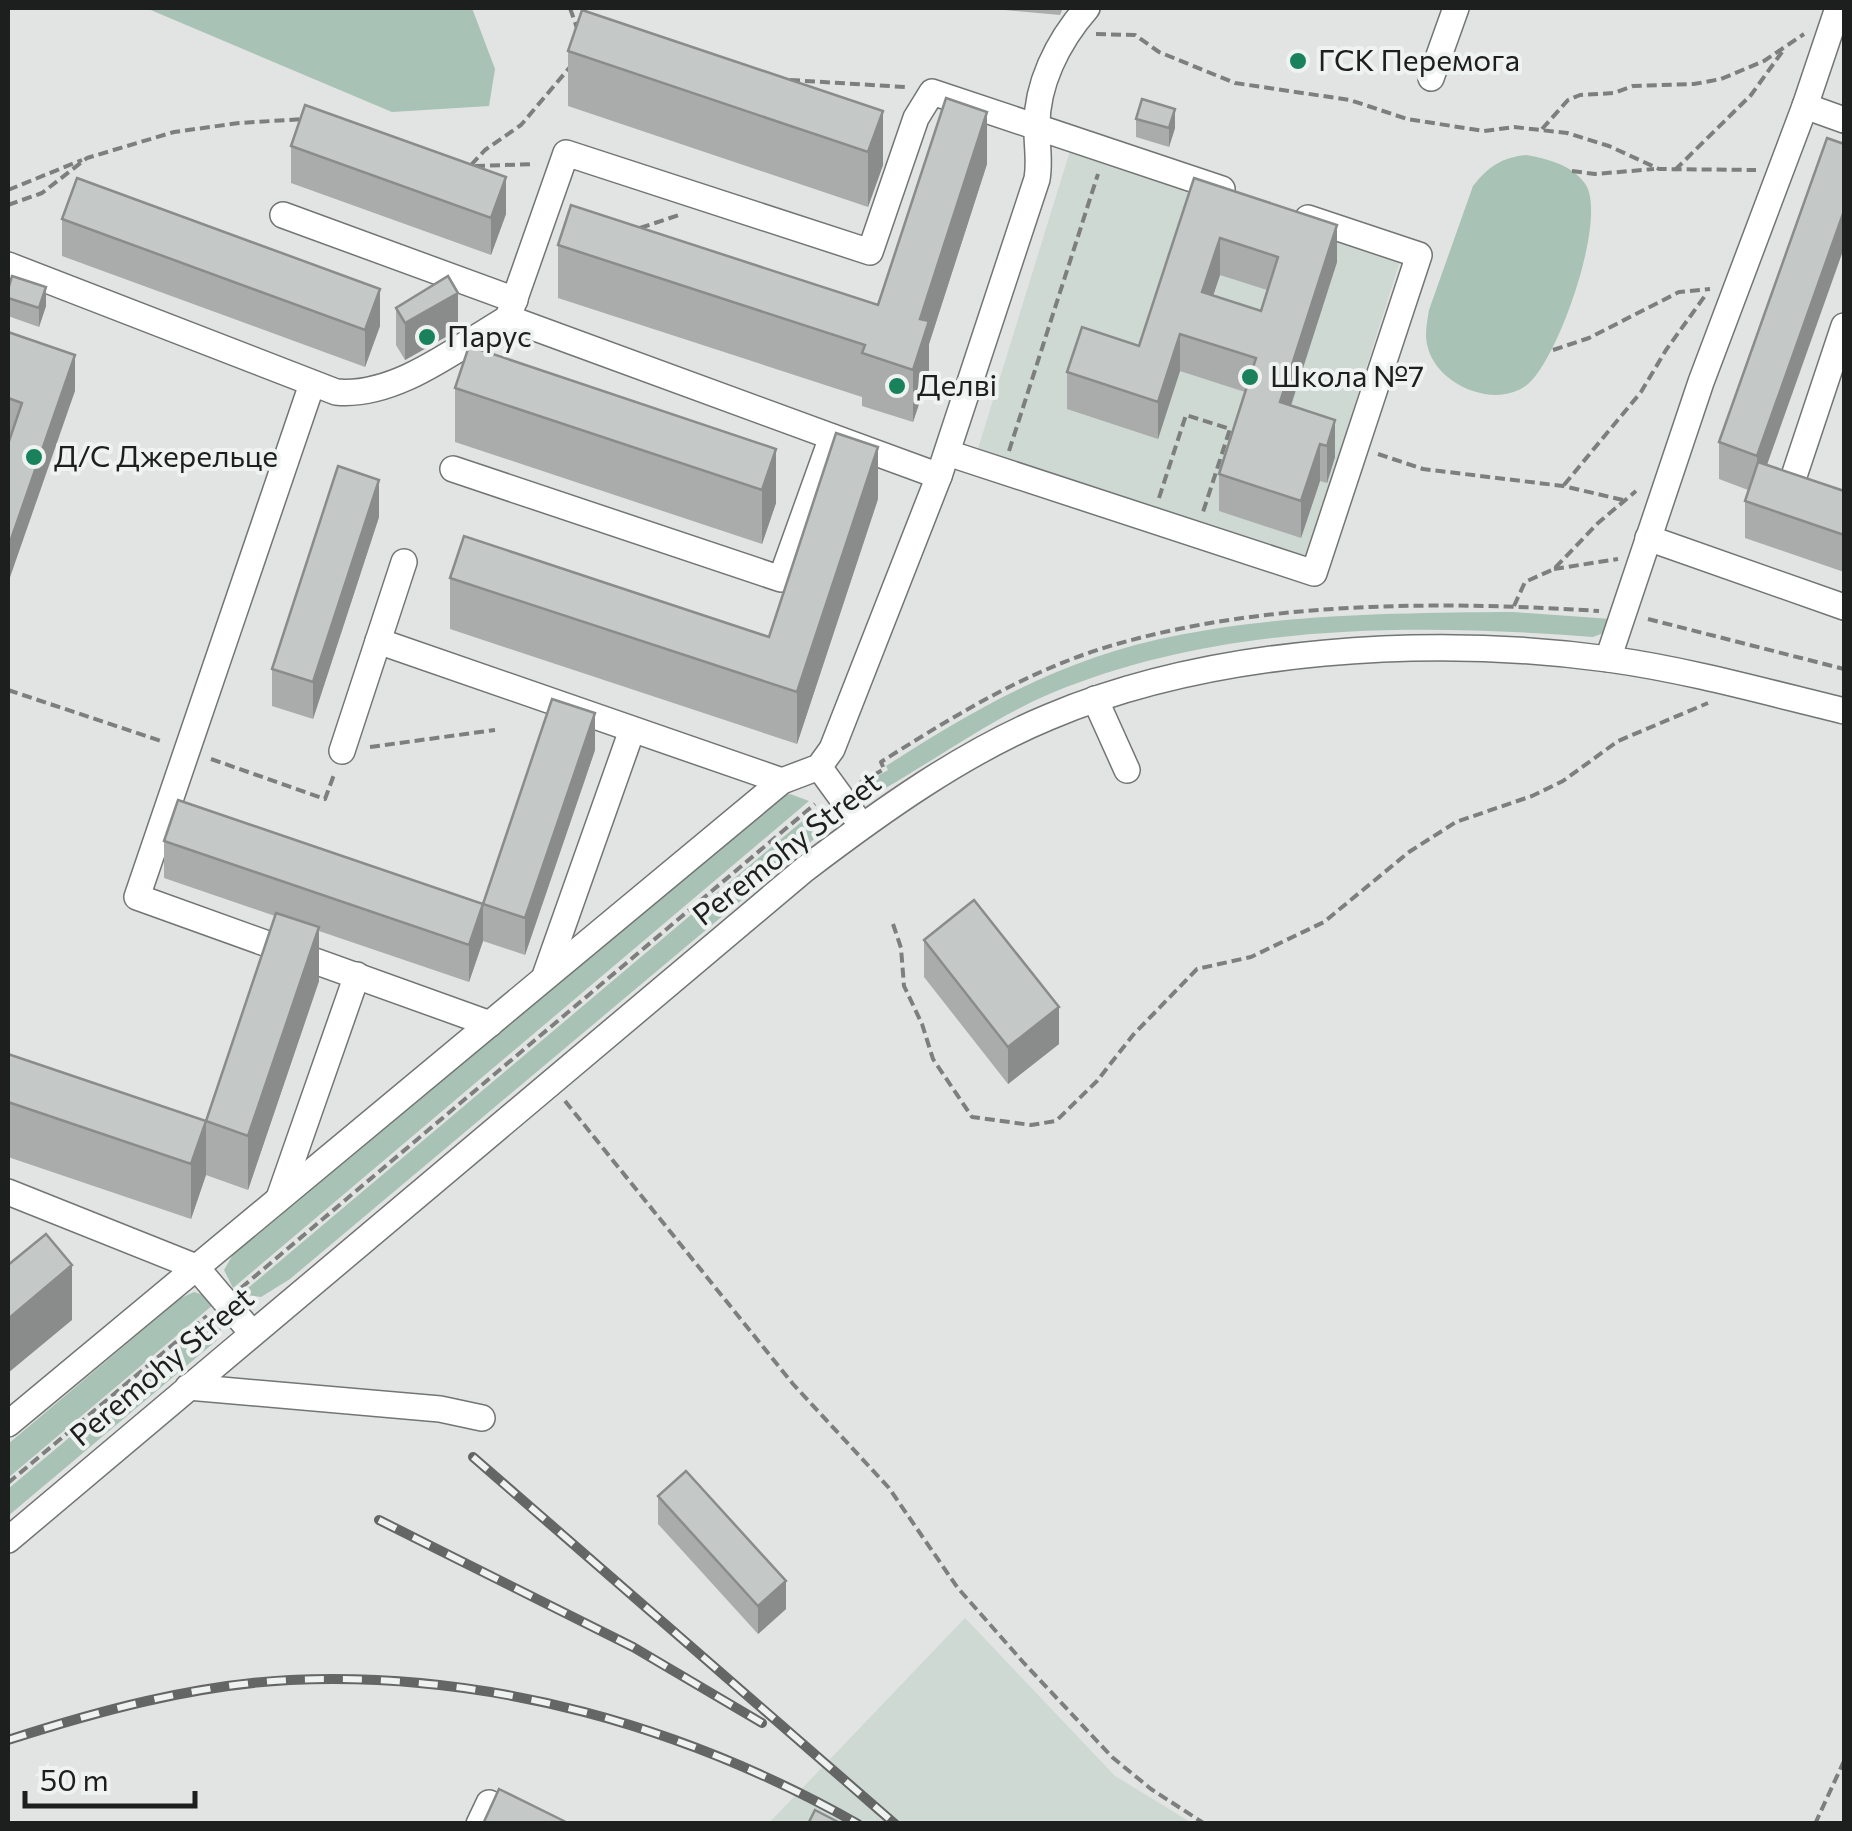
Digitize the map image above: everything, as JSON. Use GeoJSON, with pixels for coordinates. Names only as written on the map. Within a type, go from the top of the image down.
{"type":"FeatureCollection","features":[{"type":"Feature","properties":{"kind":"street"},"geometry":{"type":"LineString","coordinates":[[1432,78],[1456,8]]}},
{"type":"Feature","properties":{"kind":"street"},"geometry":{"type":"LineString","coordinates":[[8,1424],[782,781],[819,767],[832,749],[854,696],[939,476],[1037,179],[1040,88],[1084,11]]}},
{"type":"Feature","properties":{"kind":"street"},"geometry":{"type":"LineString","coordinates":[[1608,660],[1701,382],[1836,13]]}},
{"type":"Feature","properties":{"kind":"street"},"geometry":{"type":"LineString","coordinates":[[8,266],[312,384],[336,392],[376,390],[398,382],[511,309],[566,153],[870,252],[916,118],[932,92],[1254,200]]}},
{"type":"Feature","properties":{"kind":"street"},"geometry":{"type":"LineString","coordinates":[[1805,106],[1844,120]]}},
{"type":"Feature","properties":{"kind":"street"},"geometry":{"type":"LineString","coordinates":[[960,457],[1314,573],[1420,255],[1290,212]]}},
{"type":"Feature","properties":{"kind":"street"},"geometry":{"type":"LineString","coordinates":[[282,215],[939,476]]}},
{"type":"Feature","properties":{"kind":"street"},"geometry":{"type":"LineString","coordinates":[[1791,484],[1844,326]]}},
{"type":"Feature","properties":{"kind":"street"},"geometry":{"type":"LineString","coordinates":[[312,384],[137,897],[490,1024]]}},
{"type":"Feature","properties":{"kind":"street"},"geometry":{"type":"LineString","coordinates":[[453,469],[781,579],[832,436]]}},
{"type":"Feature","properties":{"kind":"street"},"geometry":{"type":"LineString","coordinates":[[1646,546],[1844,607]]}},
{"type":"Feature","properties":{"kind":"street"},"geometry":{"type":"LineString","coordinates":[[342,751],[404,562]]}},
{"type":"Feature","properties":{"kind":"street"},"geometry":{"type":"LineString","coordinates":[[378,641],[782,781]]}},
{"type":"Feature","properties":{"kind":"street","name":"Peremohy Street"},"geometry":{"type":"LineString","coordinates":[[8,1540],[805,869],[862,826],[1001,740],[1046,718],[1095,699],[1192,672],[1307,656],[1506,650],[1672,670],[1844,711]]}},
{"type":"Feature","properties":{"kind":"street"},"geometry":{"type":"LineString","coordinates":[[1095,699],[1127,770]]}},
{"type":"Feature","properties":{"kind":"street"},"geometry":{"type":"LineString","coordinates":[[545,976],[632,730]]}},
{"type":"Feature","properties":{"kind":"street"},"geometry":{"type":"LineString","coordinates":[[819,767],[862,826]]}},
{"type":"Feature","properties":{"kind":"street"},"geometry":{"type":"LineString","coordinates":[[279,1198],[357,975]]}},
{"type":"Feature","properties":{"kind":"street"},"geometry":{"type":"LineString","coordinates":[[8,1192],[196,1267],[252,1333]]}},
{"type":"Feature","properties":{"kind":"street"},"geometry":{"type":"LineString","coordinates":[[188,1387],[440,1409],[482,1418]]}},
{"type":"Feature","properties":{"kind":"street"},"geometry":{"type":"LineString","coordinates":[[479,1824],[489,1803],[531,1824]]}},
{"type":"Feature","properties":{"kind":"path"},"geometry":{"type":"LineString","coordinates":[[570,8],[580,34]]}},
{"type":"Feature","properties":{"kind":"path"},"geometry":{"type":"LineString","coordinates":[[1084,11],[1092,33],[1134,35],[1159,52],[1236,83],[1350,100],[1407,119],[1457,128],[1542,129],[1609,146],[1658,168]]}},
{"type":"Feature","properties":{"kind":"path"},"geometry":{"type":"LineString","coordinates":[[1542,129],[1568,100],[1580,95],[1721,79],[1764,62],[1836,13]]}},
{"type":"Feature","properties":{"kind":"path"},"geometry":{"type":"LineString","coordinates":[[1675,170],[1750,95],[1785,48]]}},
{"type":"Feature","properties":{"kind":"path"},"geometry":{"type":"LineString","coordinates":[[562,163],[470,166],[485,150],[521,125],[571,66]]}},
{"type":"Feature","properties":{"kind":"path"},"geometry":{"type":"LineString","coordinates":[[784,80],[892,85],[932,92]]}},
{"type":"Feature","properties":{"kind":"path"},"geometry":{"type":"LineString","coordinates":[[8,190],[87,158],[174,132],[310,118]]}},
{"type":"Feature","properties":{"kind":"path"},"geometry":{"type":"LineString","coordinates":[[1008,456],[1106,150]]}},
{"type":"Feature","properties":{"kind":"path"},"geometry":{"type":"LineString","coordinates":[[8,205],[42,193],[87,158]]}},
{"type":"Feature","properties":{"kind":"path"},"geometry":{"type":"LineString","coordinates":[[1572,170],[1595,174],[1658,168],[1781,168]]}},
{"type":"Feature","properties":{"kind":"path"},"geometry":{"type":"LineString","coordinates":[[625,232],[679,215]]}},
{"type":"Feature","properties":{"kind":"path"},"geometry":{"type":"LineString","coordinates":[[1553,350],[1589,338],[1606,326],[1680,292],[1710,289],[1641,392],[1562,486]]}},
{"type":"Feature","properties":{"kind":"path"},"geometry":{"type":"LineString","coordinates":[[1157,504],[1186,415],[1230,429],[1201,518]]}},
{"type":"Feature","properties":{"kind":"path"},"geometry":{"type":"LineString","coordinates":[[1356,448],[1424,469],[1562,486],[1623,500]]}},
{"type":"Feature","properties":{"kind":"path"},"geometry":{"type":"LineString","coordinates":[[1554,569],[1636,490]]}},
{"type":"Feature","properties":{"kind":"path"},"geometry":{"type":"LineString","coordinates":[[1514,606],[1525,582],[1554,569],[1646,546]]}},
{"type":"Feature","properties":{"kind":"path"},"geometry":{"type":"LineString","coordinates":[[8,1483],[811,808],[884,769],[881,762],[942,723],[1032,676],[1115,644],[1174,630],[1270,616],[1419,606],[1514,606],[1623,613],[1844,669]]}},
{"type":"Feature","properties":{"kind":"path"},"geometry":{"type":"LineString","coordinates":[[894,924],[901,948],[904,986],[933,1059],[972,1117],[1031,1124],[1056,1121],[1098,1082],[1134,1035],[1197,969],[1251,957],[1324,922],[1410,852],[1456,822],[1532,796],[1618,742],[1699,708],[1738,686]]}},
{"type":"Feature","properties":{"kind":"path"},"geometry":{"type":"LineString","coordinates":[[8,690],[325,799],[342,751],[494,730]]}},
{"type":"Feature","properties":{"kind":"path"},"geometry":{"type":"LineString","coordinates":[[551,1084],[793,1384],[889,1488],[957,1587],[983,1617],[1112,1757],[1151,1790],[1205,1824]]}},
{"type":"Feature","properties":{"kind":"path"},"geometry":{"type":"LineString","coordinates":[[1816,1824],[1844,1761]]}},
{"type":"Feature","properties":{"kind":"shaded area"},"geometry":{"type":"Polygon","coordinates":[[[1070,151],[1400,261],[1306,559],[977,452],[1070,151]]]}},
{"type":"Feature","properties":{"kind":"shaded area"},"geometry":{"type":"Polygon","coordinates":[[[965,1618],[1115,1776],[1192,1823],[768,1824],[965,1618]]]}},
{"type":"Feature","properties":{"kind":"green space"},"geometry":{"type":"Polygon","coordinates":[[[146,8],[472,8],[495,69],[489,106],[392,112],[146,8]]]}},
{"type":"Feature","properties":{"kind":"green space"},"geometry":{"type":"Polygon","coordinates":[[[1526,155],[1559,164],[1581,178],[1591,203],[1590,228],[1576,289],[1540,370],[1528,384],[1515,391],[1485,394],[1456,383],[1434,362],[1426,338],[1429,310],[1473,186],[1496,164],[1526,155]]]}},
{"type":"Feature","properties":{"kind":"green space"},"geometry":{"type":"Polygon","coordinates":[[[1513,612],[1611,619],[1606,632],[1593,637],[1388,630],[1319,633],[1184,652],[1118,669],[1054,692],[988,726],[882,790],[865,794],[853,790],[936,734],[988,705],[1068,667],[1144,643],[1247,624],[1302,619],[1513,612]]]}},
{"type":"Feature","properties":{"kind":"green space"},"geometry":{"type":"Polygon","coordinates":[[[790,794],[809,801],[233,1288],[224,1270],[235,1251],[780,797],[790,794]]]}},
{"type":"Feature","properties":{"kind":"green space"},"geometry":{"type":"Polygon","coordinates":[[[819,807],[830,822],[813,840],[290,1279],[261,1297],[241,1294],[819,807]]]}},
{"type":"Feature","properties":{"kind":"green space"},"geometry":{"type":"Polygon","coordinates":[[[194,1292],[207,1296],[214,1304],[8,1478],[8,1444],[181,1298],[194,1292]]]}},
{"type":"Feature","properties":{"kind":"green space"},"geometry":{"type":"Polygon","coordinates":[[[220,1311],[225,1321],[216,1341],[8,1516],[8,1489],[220,1311]]]}},
{"type":"Feature","properties":{"kind":"building"},"geometry":{"type":"Polygon","coordinates":[[[582,10],[883,111],[868,152],[568,51],[582,10]]]}},
{"type":"Feature","properties":{"kind":"building"},"geometry":{"type":"Polygon","coordinates":[[[946,98],[987,112],[920,319],[929,321],[913,370],[862,353],[865,345],[558,245],[571,205],[878,305],[946,98]]]}},
{"type":"Feature","properties":{"kind":"building"},"geometry":{"type":"Polygon","coordinates":[[[1142,99],[1175,109],[1169,128],[1136,119],[1142,99]]]}},
{"type":"Feature","properties":{"kind":"building"},"geometry":{"type":"Polygon","coordinates":[[[305,105],[506,177],[491,218],[291,146],[305,105]]]}},
{"type":"Feature","properties":{"kind":"building"},"geometry":{"type":"Polygon","coordinates":[[[1827,138],[1844,144],[1844,211],[1757,456],[1719,442],[1827,138]]]}},
{"type":"Feature","properties":{"kind":"building"},"geometry":{"type":"Polygon","coordinates":[[[77,178],[380,289],[365,330],[62,219],[77,178]]]}},
{"type":"Feature","properties":{"kind":"building"},"geometry":{"type":"Polygon","coordinates":[[[1194,178],[1337,225],[1280,402],[1335,420],[1327,446],[1320,444],[1301,501],[1219,474],[1256,358],[1180,334],[1158,402],[1067,372],[1082,327],[1139,346],[1194,178]],[[1220,238],[1202,292],[1261,311],[1278,257],[1220,238]]]}},
{"type":"Feature","properties":{"kind":"building"},"geometry":{"type":"Polygon","coordinates":[[[12,276],[46,287],[39,308],[8,298],[12,276]]]}},
{"type":"Feature","properties":{"kind":"building"},"geometry":{"type":"Polygon","coordinates":[[[448,276],[458,293],[405,323],[396,308],[448,276]]]}},
{"type":"Feature","properties":{"kind":"building"},"geometry":{"type":"Polygon","coordinates":[[[8,332],[75,355],[8,548],[8,444],[22,403],[8,398],[8,332]]]}},
{"type":"Feature","properties":{"kind":"building"},"geometry":{"type":"Polygon","coordinates":[[[469,346],[776,449],[762,490],[455,388],[469,346]]]}},
{"type":"Feature","properties":{"kind":"building"},"geometry":{"type":"Polygon","coordinates":[[[836,433],[878,447],[797,692],[450,578],[464,536],[769,637],[836,433]]]}},
{"type":"Feature","properties":{"kind":"building"},"geometry":{"type":"Polygon","coordinates":[[[1758,462],[1844,491],[1844,535],[1745,501],[1758,462]]]}},
{"type":"Feature","properties":{"kind":"building"},"geometry":{"type":"Polygon","coordinates":[[[338,466],[379,480],[313,682],[272,669],[338,466]]]}},
{"type":"Feature","properties":{"kind":"building"},"geometry":{"type":"Polygon","coordinates":[[[552,699],[595,713],[525,918],[483,904],[552,699]]]}},
{"type":"Feature","properties":{"kind":"building"},"geometry":{"type":"Polygon","coordinates":[[[178,800],[483,904],[469,945],[164,841],[178,800]]]}},
{"type":"Feature","properties":{"kind":"building"},"geometry":{"type":"Polygon","coordinates":[[[974,900],[1059,1007],[1008,1047],[924,940],[974,900]]]}},
{"type":"Feature","properties":{"kind":"building"},"geometry":{"type":"Polygon","coordinates":[[[276,913],[319,927],[248,1136],[206,1121],[276,913]]]}},
{"type":"Feature","properties":{"kind":"building"},"geometry":{"type":"Polygon","coordinates":[[[8,1054],[206,1121],[191,1164],[8,1102],[8,1054]]]}},
{"type":"Feature","properties":{"kind":"building"},"geometry":{"type":"Polygon","coordinates":[[[46,1234],[72,1265],[8,1319],[8,1265],[46,1234]]]}},
{"type":"Feature","properties":{"kind":"building"},"geometry":{"type":"Polygon","coordinates":[[[686,1471],[786,1581],[758,1606],[658,1496],[686,1471]]]}},
{"type":"Feature","properties":{"kind":"building"},"geometry":{"type":"Polygon","coordinates":[[[499,1789],[570,1824],[483,1824],[499,1789]]]}},
{"type":"Feature","properties":{"kind":"building"},"geometry":{"type":"Polygon","coordinates":[[[815,1810],[842,1824],[808,1824],[815,1810]]]}},
{"type":"Feature","properties":{"kind":"railway"},"geometry":{"type":"LineString","coordinates":[[473,1457],[895,1824]]}},
{"type":"Feature","properties":{"kind":"railway"},"geometry":{"type":"LineString","coordinates":[[379,1520],[633,1647],[762,1723]]}},
{"type":"Feature","properties":{"kind":"railway"},"geometry":{"type":"LineString","coordinates":[[8,1740],[111,1710],[218,1687],[290,1680],[438,1685],[512,1696],[655,1733],[792,1789],[858,1824]]}},
{"type":"Feature","properties":{"kind":"place","name":"ГСК Перемога"},"geometry":{"type":"Point","coordinates":[1298,61]}},
{"type":"Feature","properties":{"kind":"place","name":"Парус"},"geometry":{"type":"Point","coordinates":[427,337]}},
{"type":"Feature","properties":{"kind":"place","name":"Школа №7"},"geometry":{"type":"Point","coordinates":[1250,377]}},
{"type":"Feature","properties":{"kind":"place","name":"Делві"},"geometry":{"type":"Point","coordinates":[897,386]}},
{"type":"Feature","properties":{"kind":"place","name":"Д/С Джерельце"},"geometry":{"type":"Point","coordinates":[34,457]}}]}
